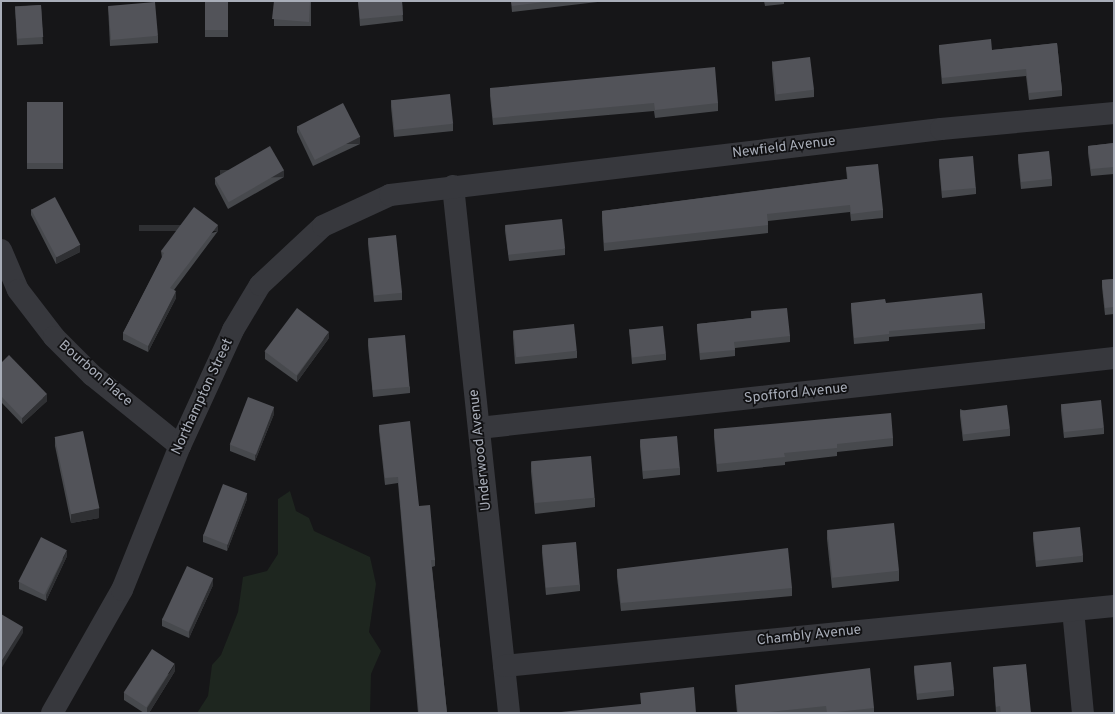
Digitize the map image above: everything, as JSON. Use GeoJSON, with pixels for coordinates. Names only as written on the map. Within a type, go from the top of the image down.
{"type":"FeatureCollection","features":[{"type":"Feature","properties":{"kind":"street","name":"Newfield Avenue"},"geometry":{"type":"LineString","coordinates":[[453,186],[941,129],[1114,113]]}},
{"type":"Feature","properties":{"kind":"street","name":"Underwood Avenue"},"geometry":{"type":"LineString","coordinates":[[453,186],[508,713]]}},
{"type":"Feature","properties":{"kind":"street","name":"Northampton Street"},"geometry":{"type":"LineString","coordinates":[[52,713],[122,590],[180,446],[234,330],[260,285],[295,250],[323,226],[390,195],[453,186]]}},
{"type":"Feature","properties":{"kind":"street","name":"Bourbon Place"},"geometry":{"type":"LineString","coordinates":[[1,250],[18,290],[54,338],[92,375],[180,446]]}},
{"type":"Feature","properties":{"kind":"street","name":"Spofford Avenue"},"geometry":{"type":"LineString","coordinates":[[479,428],[1114,358]]}},
{"type":"Feature","properties":{"kind":"street","name":"Chambly Avenue"},"geometry":{"type":"LineString","coordinates":[[504,666],[1114,606]]}},
{"type":"Feature","properties":{"kind":"street"},"geometry":{"type":"LineString","coordinates":[[1073,610],[1083,713]]}},
{"type":"Feature","properties":{"kind":"shaded area"},"geometry":{"type":"Polygon","coordinates":[[[290,491],[296,511],[309,518],[314,531],[370,557],[376,584],[369,632],[381,651],[371,674],[370,713],[197,713],[208,696],[212,665],[221,655],[238,612],[243,577],[267,571],[278,554],[278,499],[290,491]]]}},
{"type":"Feature","properties":{"kind":"building"},"geometry":{"type":"Polygon","coordinates":[[[205,1],[228,1],[228,30],[205,30],[205,1]]]}},
{"type":"Feature","properties":{"kind":"building"},"geometry":{"type":"Polygon","coordinates":[[[274,1],[310,1],[309,22],[272,19],[274,1]]]}},
{"type":"Feature","properties":{"kind":"building"},"geometry":{"type":"Polygon","coordinates":[[[358,1],[402,1],[403,15],[360,19],[358,1]]]}},
{"type":"Feature","properties":{"kind":"building"},"geometry":{"type":"Polygon","coordinates":[[[511,1],[552,1],[512,6],[511,1]]]}},
{"type":"Feature","properties":{"kind":"building"},"geometry":{"type":"Polygon","coordinates":[[[155,2],[158,36],[111,40],[108,6],[155,2]]]}},
{"type":"Feature","properties":{"kind":"building"},"geometry":{"type":"Polygon","coordinates":[[[41,5],[43,37],[17,39],[15,7],[41,5]]]}},
{"type":"Feature","properties":{"kind":"building"},"geometry":{"type":"Polygon","coordinates":[[[991,39],[992,50],[1057,43],[1062,90],[1029,93],[1026,69],[942,78],[939,45],[991,39]]]}},
{"type":"Feature","properties":{"kind":"building"},"geometry":{"type":"Polygon","coordinates":[[[810,57],[814,90],[776,94],[772,62],[810,57]]]}},
{"type":"Feature","properties":{"kind":"building"},"geometry":{"type":"Polygon","coordinates":[[[715,67],[718,103],[655,110],[654,103],[493,118],[490,88],[715,67]]]}},
{"type":"Feature","properties":{"kind":"building"},"geometry":{"type":"Polygon","coordinates":[[[450,94],[453,124],[394,130],[391,100],[450,94]]]}},
{"type":"Feature","properties":{"kind":"building"},"geometry":{"type":"Polygon","coordinates":[[[27,102],[63,102],[63,163],[27,163],[27,102]]]}},
{"type":"Feature","properties":{"kind":"building"},"geometry":{"type":"Polygon","coordinates":[[[343,103],[360,137],[315,160],[298,126],[343,103]]]}},
{"type":"Feature","properties":{"kind":"building"},"geometry":{"type":"Polygon","coordinates":[[[1114,143],[1114,167],[1091,169],[1088,146],[1114,143]]]}},
{"type":"Feature","properties":{"kind":"building"},"geometry":{"type":"Polygon","coordinates":[[[270,146],[284,170],[229,202],[215,178],[270,146]]]}},
{"type":"Feature","properties":{"kind":"building"},"geometry":{"type":"Polygon","coordinates":[[[1049,151],[1052,179],[1021,182],[1018,154],[1049,151]]]}},
{"type":"Feature","properties":{"kind":"building"},"geometry":{"type":"Polygon","coordinates":[[[973,156],[976,188],[942,191],[939,159],[973,156]]]}},
{"type":"Feature","properties":{"kind":"building"},"geometry":{"type":"Polygon","coordinates":[[[878,164],[883,210],[851,214],[850,205],[767,214],[768,225],[604,243],[602,211],[848,179],[846,167],[878,164]]]}},
{"type":"Feature","properties":{"kind":"building"},"geometry":{"type":"Polygon","coordinates":[[[55,197],[80,245],[57,257],[31,210],[55,197]]]}},
{"type":"Feature","properties":{"kind":"building"},"geometry":{"type":"Polygon","coordinates":[[[194,207],[218,225],[170,288],[176,291],[148,346],[123,333],[164,253],[161,251],[194,207]]]}},
{"type":"Feature","properties":{"kind":"building"},"geometry":{"type":"Polygon","coordinates":[[[562,219],[565,249],[508,255],[505,225],[562,219]]]}},
{"type":"Feature","properties":{"kind":"building"},"geometry":{"type":"Polygon","coordinates":[[[396,235],[402,293],[374,296],[368,238],[396,235]]]}},
{"type":"Feature","properties":{"kind":"building"},"geometry":{"type":"Polygon","coordinates":[[[1114,279],[1114,307],[1105,308],[1102,280],[1114,279]]]}},
{"type":"Feature","properties":{"kind":"building"},"geometry":{"type":"Polygon","coordinates":[[[982,293],[985,323],[889,331],[889,334],[854,338],[851,303],[885,299],[886,303],[982,293]]]}},
{"type":"Feature","properties":{"kind":"building"},"geometry":{"type":"Polygon","coordinates":[[[297,308],[329,332],[296,375],[265,351],[297,308]]]}},
{"type":"Feature","properties":{"kind":"building"},"geometry":{"type":"Polygon","coordinates":[[[787,308],[790,336],[734,342],[735,350],[700,353],[697,324],[752,318],[751,311],[787,308]]]}},
{"type":"Feature","properties":{"kind":"building"},"geometry":{"type":"Polygon","coordinates":[[[574,324],[577,351],[516,357],[513,330],[574,324]]]}},
{"type":"Feature","properties":{"kind":"building"},"geometry":{"type":"Polygon","coordinates":[[[663,326],[666,354],[632,357],[629,330],[663,326]]]}},
{"type":"Feature","properties":{"kind":"building"},"geometry":{"type":"Polygon","coordinates":[[[405,335],[410,387],[373,390],[368,338],[405,335]]]}},
{"type":"Feature","properties":{"kind":"building"},"geometry":{"type":"Polygon","coordinates":[[[9,355],[47,394],[22,418],[1,396],[1,363],[9,355]]]}},
{"type":"Feature","properties":{"kind":"building"},"geometry":{"type":"Polygon","coordinates":[[[248,397],[274,407],[256,455],[230,445],[248,397]]]}},
{"type":"Feature","properties":{"kind":"building"},"geometry":{"type":"Polygon","coordinates":[[[1101,400],[1104,428],[1064,432],[1061,404],[1101,400]]]}},
{"type":"Feature","properties":{"kind":"building"},"geometry":{"type":"Polygon","coordinates":[[[1007,405],[1010,429],[963,435],[960,411],[1007,405]]]}},
{"type":"Feature","properties":{"kind":"building"},"geometry":{"type":"Polygon","coordinates":[[[891,413],[893,438],[837,444],[837,448],[784,453],[785,457],[717,464],[714,429],[891,413]]]}},
{"type":"Feature","properties":{"kind":"building"},"geometry":{"type":"Polygon","coordinates":[[[410,421],[419,506],[430,505],[435,560],[431,560],[447,713],[419,713],[398,477],[385,478],[379,425],[410,421]]]}},
{"type":"Feature","properties":{"kind":"building"},"geometry":{"type":"Polygon","coordinates":[[[83,431],[99,508],[71,514],[55,437],[83,431]]]}},
{"type":"Feature","properties":{"kind":"building"},"geometry":{"type":"Polygon","coordinates":[[[677,436],[680,468],[643,471],[640,439],[677,436]]]}},
{"type":"Feature","properties":{"kind":"building"},"geometry":{"type":"Polygon","coordinates":[[[591,456],[595,498],[535,503],[531,461],[591,456]]]}},
{"type":"Feature","properties":{"kind":"building"},"geometry":{"type":"Polygon","coordinates":[[[223,484],[247,493],[228,545],[203,535],[223,484]]]}},
{"type":"Feature","properties":{"kind":"building"},"geometry":{"type":"Polygon","coordinates":[[[894,523],[899,571],[832,578],[827,530],[894,523]]]}},
{"type":"Feature","properties":{"kind":"building"},"geometry":{"type":"Polygon","coordinates":[[[1080,527],[1083,556],[1036,561],[1033,532],[1080,527]]]}},
{"type":"Feature","properties":{"kind":"building"},"geometry":{"type":"Polygon","coordinates":[[[41,537],[67,550],[44,595],[18,582],[41,537]]]}},
{"type":"Feature","properties":{"kind":"building"},"geometry":{"type":"Polygon","coordinates":[[[576,542],[580,585],[546,588],[542,545],[576,542]]]}},
{"type":"Feature","properties":{"kind":"building"},"geometry":{"type":"Polygon","coordinates":[[[788,548],[792,588],[621,603],[617,569],[788,548]]]}},
{"type":"Feature","properties":{"kind":"building"},"geometry":{"type":"Polygon","coordinates":[[[187,566],[213,578],[188,632],[162,619],[187,566]]]}},
{"type":"Feature","properties":{"kind":"building"},"geometry":{"type":"Polygon","coordinates":[[[1,614],[23,627],[1,662],[1,614]]]}},
{"type":"Feature","properties":{"kind":"building"},"geometry":{"type":"Polygon","coordinates":[[[152,649],[175,664],[146,707],[124,693],[152,649]]]}},
{"type":"Feature","properties":{"kind":"building"},"geometry":{"type":"Polygon","coordinates":[[[951,662],[954,690],[917,694],[914,666],[951,662]]]}},
{"type":"Feature","properties":{"kind":"building"},"geometry":{"type":"Polygon","coordinates":[[[1026,664],[1031,713],[1001,713],[1000,706],[996,707],[993,667],[1026,664]]]}},
{"type":"Feature","properties":{"kind":"building"},"geometry":{"type":"Polygon","coordinates":[[[870,668],[874,708],[827,713],[826,706],[759,713],[738,713],[735,685],[870,668]]]}},
{"type":"Feature","properties":{"kind":"building"},"geometry":{"type":"Polygon","coordinates":[[[694,687],[696,713],[551,713],[641,704],[640,693],[694,687]]]}}]}
